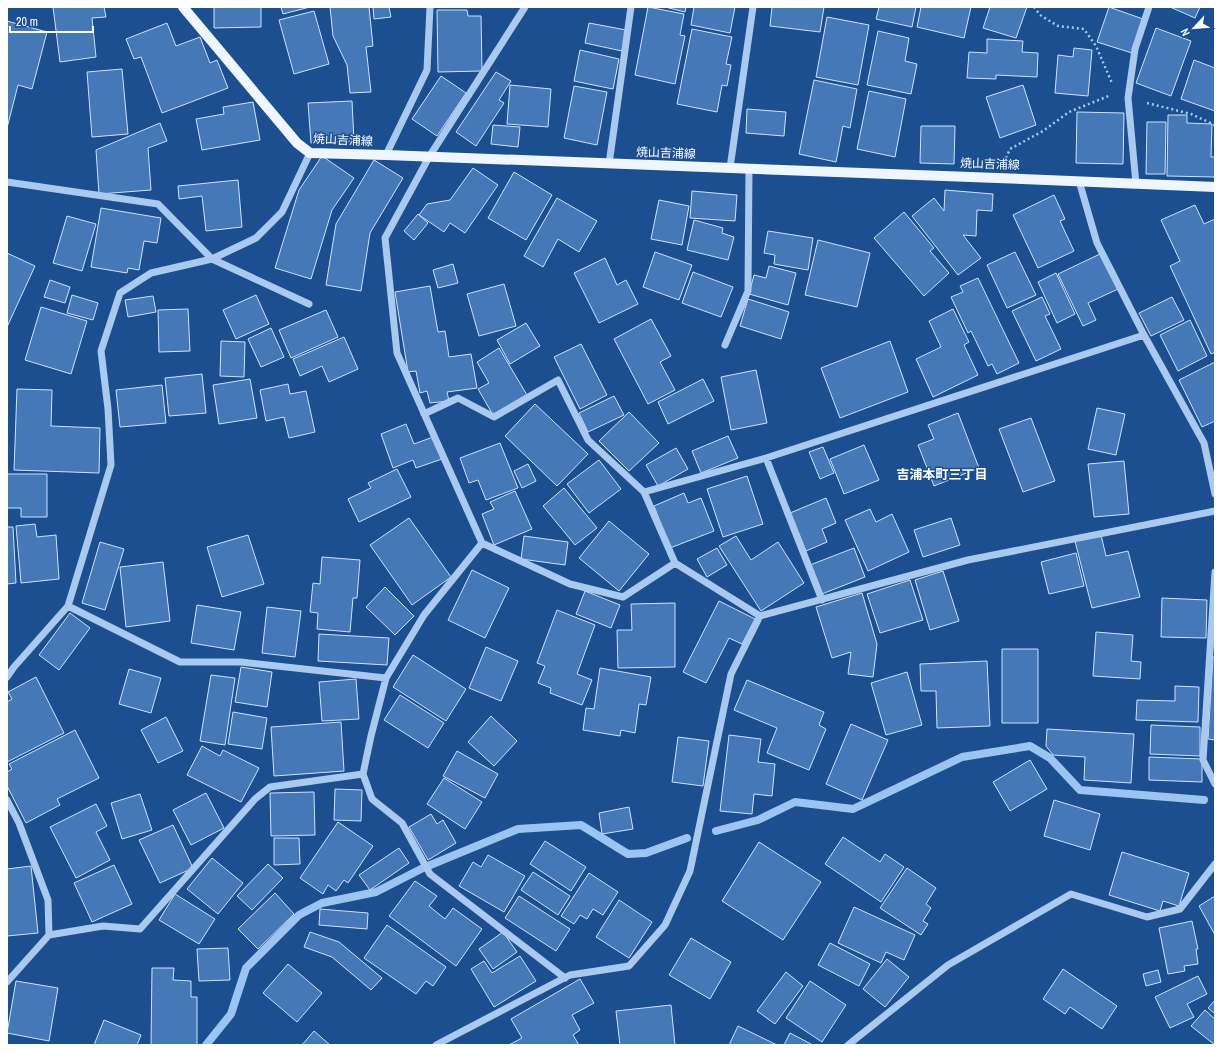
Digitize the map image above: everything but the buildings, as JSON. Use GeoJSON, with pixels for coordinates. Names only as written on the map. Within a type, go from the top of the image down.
{"type":"FeatureCollection","features":[{"type":"Feature","properties":{"kind":"main road","name":"焼山吉浦線"},"geometry":{"type":"LineString","coordinates":[[183,7],[297,143],[310,153],[1215,187]]}},
{"type":"Feature","properties":{"kind":"street"},"geometry":{"type":"LineString","coordinates":[[386,155],[428,70],[430,7]]}},
{"type":"Feature","properties":{"kind":"street"},"geometry":{"type":"LineString","coordinates":[[525,7],[429,157],[385,238],[397,353],[482,543],[570,584],[623,597],[676,563]]}},
{"type":"Feature","properties":{"kind":"street"},"geometry":{"type":"LineString","coordinates":[[609,164],[631,7]]}},
{"type":"Feature","properties":{"kind":"street"},"geometry":{"type":"LineString","coordinates":[[730,168],[753,7]]}},
{"type":"Feature","properties":{"kind":"street"},"geometry":{"type":"LineString","coordinates":[[1136,184],[1128,98],[1136,48],[1149,7]]}},
{"type":"Feature","properties":{"kind":"street"},"geometry":{"type":"LineString","coordinates":[[7,677],[14,667],[68,606],[111,465],[108,409],[101,351],[120,293],[151,273],[212,260],[256,238],[282,212],[310,153]]}},
{"type":"Feature","properties":{"kind":"street"},"geometry":{"type":"LineString","coordinates":[[725,345],[748,291],[749,169]]}},
{"type":"Feature","properties":{"kind":"street"},"geometry":{"type":"LineString","coordinates":[[1079,181],[1097,243],[1144,335],[1204,443],[1215,494]]}},
{"type":"Feature","properties":{"kind":"street"},"geometry":{"type":"LineString","coordinates":[[7,182],[158,204],[212,260],[309,304]]}},
{"type":"Feature","properties":{"kind":"street"},"geometry":{"type":"LineString","coordinates":[[644,492],[766,458],[1144,335]]}},
{"type":"Feature","properties":{"kind":"street"},"geometry":{"type":"LineString","coordinates":[[424,414],[458,398],[494,417],[558,380],[588,440],[644,492],[676,563],[760,616],[968,560],[1215,511]]}},
{"type":"Feature","properties":{"kind":"street"},"geometry":{"type":"LineString","coordinates":[[766,458],[822,600]]}},
{"type":"Feature","properties":{"kind":"street"},"geometry":{"type":"LineString","coordinates":[[482,543],[424,615],[386,678],[363,774],[372,799],[402,823],[430,874],[565,978]]}},
{"type":"Feature","properties":{"kind":"street"},"geometry":{"type":"LineString","coordinates":[[1215,572],[1203,760],[1215,784]]}},
{"type":"Feature","properties":{"kind":"street"},"geometry":{"type":"LineString","coordinates":[[68,606],[180,662],[241,662],[386,678]]}},
{"type":"Feature","properties":{"kind":"street"},"geometry":{"type":"LineString","coordinates":[[436,1045],[570,975],[630,966],[665,925],[690,871],[731,674],[760,616]]}},
{"type":"Feature","properties":{"kind":"street"},"geometry":{"type":"LineString","coordinates":[[7,982],[49,935],[103,926],[140,929],[255,799],[270,786],[363,774]]}},
{"type":"Feature","properties":{"kind":"street"},"geometry":{"type":"LineString","coordinates":[[7,800],[19,823],[48,900],[49,935]]}},
{"type":"Feature","properties":{"kind":"street"},"geometry":{"type":"LineString","coordinates":[[848,1045],[948,965],[1071,894],[1147,917],[1180,909],[1215,864]]}},
{"type":"Feature","properties":{"kind":"path"},"geometry":{"type":"LineString","coordinates":[[1034,7],[1040,15],[1058,26],[1084,29],[1096,46],[1117,96]]}},
{"type":"Feature","properties":{"kind":"path"},"geometry":{"type":"LineString","coordinates":[[997,178],[1010,150],[1043,131],[1069,112],[1110,95],[1191,114],[1215,124]]}},
{"type":"Feature","properties":{"kind":"waterway"},"geometry":{"type":"LineString","coordinates":[[716,831],[758,820],[795,802],[853,809],[962,757],[1030,746],[1050,758],[1080,790],[1204,800]]}},
{"type":"Feature","properties":{"kind":"waterway"},"geometry":{"type":"LineString","coordinates":[[206,1045],[231,1014],[246,968],[299,915],[322,903],[376,892],[423,868],[518,829],[581,825],[628,854],[646,853],[687,838]]}},
{"type":"Feature","properties":{"kind":"district","name":"吉浦本町三丁目"},"geometry":{"type":"Point","coordinates":[942,474]}}]}
